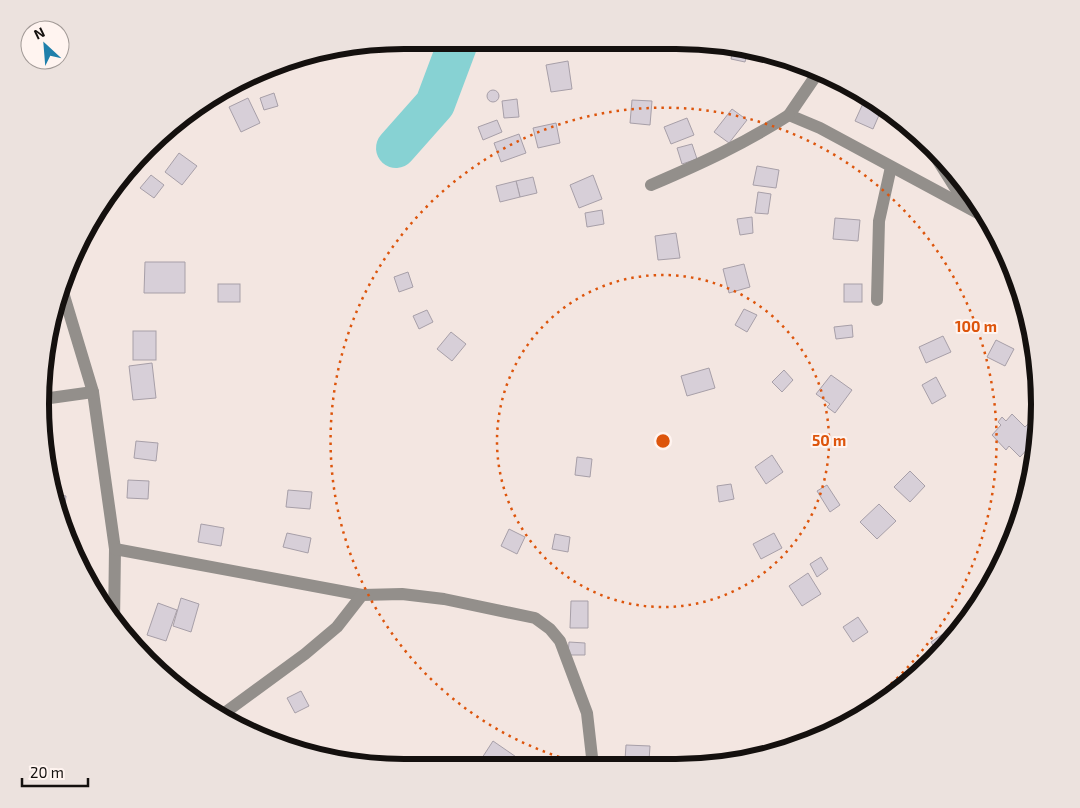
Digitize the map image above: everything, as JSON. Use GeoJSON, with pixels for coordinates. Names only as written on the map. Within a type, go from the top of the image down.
{"type":"FeatureCollection","features":[{"type":"Feature","properties":{"kind":"street"},"geometry":{"type":"LineString","coordinates":[[652,185],[746,142],[789,115],[815,77]]}},
{"type":"Feature","properties":{"kind":"street"},"geometry":{"type":"LineString","coordinates":[[789,115],[820,128],[973,210]]}},
{"type":"Feature","properties":{"kind":"street"},"geometry":{"type":"LineString","coordinates":[[877,300],[880,221],[891,167]]}},
{"type":"Feature","properties":{"kind":"street"},"geometry":{"type":"LineString","coordinates":[[947,174],[968,207]]}},
{"type":"Feature","properties":{"kind":"street"},"geometry":{"type":"LineString","coordinates":[[65,299],[93,392],[115,549],[114,609]]}},
{"type":"Feature","properties":{"kind":"street"},"geometry":{"type":"LineString","coordinates":[[49,398],[93,392]]}},
{"type":"Feature","properties":{"kind":"street"},"geometry":{"type":"LineString","coordinates":[[115,549],[362,595],[402,594],[444,599],[535,618],[550,629],[560,641],[587,713],[592,759]]}},
{"type":"Feature","properties":{"kind":"street"},"geometry":{"type":"LineString","coordinates":[[226,712],[305,654],[337,627],[362,595]]}},
{"type":"Feature","properties":{"kind":"building"},"geometry":{"type":"Polygon","coordinates":[[[732,54],[746,56],[745,62],[731,59],[732,54]]]}},
{"type":"Feature","properties":{"kind":"building"},"geometry":{"type":"Polygon","coordinates":[[[568,61],[572,89],[551,92],[546,65],[568,61]]]}},
{"type":"Feature","properties":{"kind":"building"},"geometry":{"type":"Polygon","coordinates":[[[491,90],[495,90],[499,96],[495,102],[491,102],[487,98],[487,94],[491,90]]]}},
{"type":"Feature","properties":{"kind":"building"},"geometry":{"type":"Polygon","coordinates":[[[274,93],[278,106],[264,110],[260,98],[274,93]]]}},
{"type":"Feature","properties":{"kind":"building"},"geometry":{"type":"Polygon","coordinates":[[[248,98],[260,123],[241,132],[229,107],[248,98]]]}},
{"type":"Feature","properties":{"kind":"building"},"geometry":{"type":"Polygon","coordinates":[[[517,99],[519,117],[504,118],[502,101],[517,99]]]}},
{"type":"Feature","properties":{"kind":"building"},"geometry":{"type":"Polygon","coordinates":[[[632,100],[652,101],[650,125],[630,123],[632,100]]]}},
{"type":"Feature","properties":{"kind":"building"},"geometry":{"type":"Polygon","coordinates":[[[863,102],[880,114],[873,129],[855,121],[863,102]]]}},
{"type":"Feature","properties":{"kind":"building"},"geometry":{"type":"Polygon","coordinates":[[[732,109],[747,120],[729,143],[714,132],[732,109]]]}},
{"type":"Feature","properties":{"kind":"building"},"geometry":{"type":"Polygon","coordinates":[[[687,118],[694,135],[671,144],[664,127],[687,118]]]}},
{"type":"Feature","properties":{"kind":"building"},"geometry":{"type":"Polygon","coordinates":[[[497,120],[502,132],[483,140],[478,127],[497,120]]]}},
{"type":"Feature","properties":{"kind":"building"},"geometry":{"type":"Polygon","coordinates":[[[556,123],[560,143],[538,148],[533,128],[556,123]]]}},
{"type":"Feature","properties":{"kind":"building"},"geometry":{"type":"Polygon","coordinates":[[[519,134],[526,153],[501,162],[494,143],[519,134]]]}},
{"type":"Feature","properties":{"kind":"building"},"geometry":{"type":"Polygon","coordinates":[[[692,144],[697,159],[682,164],[677,148],[692,144]]]}},
{"type":"Feature","properties":{"kind":"building"},"geometry":{"type":"Polygon","coordinates":[[[179,153],[197,166],[182,185],[165,172],[179,153]]]}},
{"type":"Feature","properties":{"kind":"building"},"geometry":{"type":"Polygon","coordinates":[[[757,166],[779,170],[776,188],[753,185],[757,166]]]}},
{"type":"Feature","properties":{"kind":"building"},"geometry":{"type":"Polygon","coordinates":[[[151,175],[164,185],[154,198],[140,188],[151,175]]]}},
{"type":"Feature","properties":{"kind":"building"},"geometry":{"type":"Polygon","coordinates":[[[593,175],[602,199],[579,208],[570,185],[593,175]]]}},
{"type":"Feature","properties":{"kind":"building"},"geometry":{"type":"Polygon","coordinates":[[[533,177],[537,193],[520,197],[516,181],[533,177]]]}},
{"type":"Feature","properties":{"kind":"building"},"geometry":{"type":"Polygon","coordinates":[[[516,181],[520,197],[500,202],[496,186],[516,181]]]}},
{"type":"Feature","properties":{"kind":"building"},"geometry":{"type":"Polygon","coordinates":[[[758,192],[771,194],[768,214],[755,213],[758,192]]]}},
{"type":"Feature","properties":{"kind":"building"},"geometry":{"type":"Polygon","coordinates":[[[602,210],[604,224],[587,227],[585,213],[602,210]]]}},
{"type":"Feature","properties":{"kind":"building"},"geometry":{"type":"Polygon","coordinates":[[[752,217],[753,233],[740,235],[737,219],[752,217]]]}},
{"type":"Feature","properties":{"kind":"building"},"geometry":{"type":"Polygon","coordinates":[[[835,218],[860,220],[858,241],[833,239],[835,218]]]}},
{"type":"Feature","properties":{"kind":"building"},"geometry":{"type":"Polygon","coordinates":[[[676,233],[680,258],[658,260],[655,236],[676,233]]]}},
{"type":"Feature","properties":{"kind":"building"},"geometry":{"type":"Polygon","coordinates":[[[145,262],[185,262],[185,293],[144,293],[145,262]]]}},
{"type":"Feature","properties":{"kind":"building"},"geometry":{"type":"Polygon","coordinates":[[[744,264],[750,287],[729,293],[723,269],[744,264]]]}},
{"type":"Feature","properties":{"kind":"building"},"geometry":{"type":"Polygon","coordinates":[[[408,272],[413,287],[399,292],[394,277],[408,272]]]}},
{"type":"Feature","properties":{"kind":"building"},"geometry":{"type":"Polygon","coordinates":[[[218,284],[240,284],[240,302],[218,302],[218,284]]]}},
{"type":"Feature","properties":{"kind":"building"},"geometry":{"type":"Polygon","coordinates":[[[844,284],[862,284],[862,302],[844,302],[844,284]]]}},
{"type":"Feature","properties":{"kind":"building"},"geometry":{"type":"Polygon","coordinates":[[[744,309],[757,315],[747,332],[735,325],[744,309]]]}},
{"type":"Feature","properties":{"kind":"building"},"geometry":{"type":"Polygon","coordinates":[[[427,310],[433,322],[419,329],[413,316],[427,310]]]}},
{"type":"Feature","properties":{"kind":"building"},"geometry":{"type":"Polygon","coordinates":[[[852,325],[853,337],[836,339],[834,327],[852,325]]]}},
{"type":"Feature","properties":{"kind":"building"},"geometry":{"type":"Polygon","coordinates":[[[133,331],[156,331],[156,360],[133,360],[133,331]]]}},
{"type":"Feature","properties":{"kind":"building"},"geometry":{"type":"Polygon","coordinates":[[[451,332],[466,344],[452,361],[437,349],[451,332]]]}},
{"type":"Feature","properties":{"kind":"building"},"geometry":{"type":"Polygon","coordinates":[[[943,336],[951,352],[926,363],[919,347],[943,336]]]}},
{"type":"Feature","properties":{"kind":"building"},"geometry":{"type":"Polygon","coordinates":[[[996,340],[1014,349],[1005,366],[987,357],[996,340]]]}},
{"type":"Feature","properties":{"kind":"building"},"geometry":{"type":"Polygon","coordinates":[[[152,363],[156,398],[133,400],[129,366],[152,363]]]}},
{"type":"Feature","properties":{"kind":"building"},"geometry":{"type":"Polygon","coordinates":[[[709,368],[715,388],[687,396],[681,376],[709,368]]]}},
{"type":"Feature","properties":{"kind":"building"},"geometry":{"type":"Polygon","coordinates":[[[784,370],[793,380],[782,392],[772,382],[784,370]]]}},
{"type":"Feature","properties":{"kind":"building"},"geometry":{"type":"Polygon","coordinates":[[[831,375],[852,390],[835,413],[827,407],[830,404],[816,394],[831,375]]]}},
{"type":"Feature","properties":{"kind":"building"},"geometry":{"type":"Polygon","coordinates":[[[936,377],[946,396],[932,404],[922,385],[936,377]]]}},
{"type":"Feature","properties":{"kind":"building"},"geometry":{"type":"Polygon","coordinates":[[[1012,414],[1025,427],[1028,424],[1030,426],[1028,448],[1020,457],[1009,446],[1006,450],[992,435],[1001,425],[998,422],[1002,417],[1006,421],[1012,414]]]}},
{"type":"Feature","properties":{"kind":"building"},"geometry":{"type":"Polygon","coordinates":[[[136,441],[158,443],[156,461],[134,458],[136,441]]]}},
{"type":"Feature","properties":{"kind":"building"},"geometry":{"type":"Polygon","coordinates":[[[772,455],[783,472],[766,484],[755,467],[772,455]]]}},
{"type":"Feature","properties":{"kind":"building"},"geometry":{"type":"Polygon","coordinates":[[[577,457],[592,459],[590,477],[575,475],[577,457]]]}},
{"type":"Feature","properties":{"kind":"building"},"geometry":{"type":"Polygon","coordinates":[[[910,471],[925,486],[910,502],[894,487],[910,471]]]}},
{"type":"Feature","properties":{"kind":"building"},"geometry":{"type":"Polygon","coordinates":[[[128,480],[149,481],[148,499],[127,498],[128,480]]]}},
{"type":"Feature","properties":{"kind":"building"},"geometry":{"type":"Polygon","coordinates":[[[731,484],[734,499],[719,502],[717,486],[731,484]]]}},
{"type":"Feature","properties":{"kind":"building"},"geometry":{"type":"Polygon","coordinates":[[[827,485],[840,505],[830,512],[817,491],[827,485]]]}},
{"type":"Feature","properties":{"kind":"building"},"geometry":{"type":"Polygon","coordinates":[[[288,490],[312,492],[310,509],[286,507],[288,490]]]}},
{"type":"Feature","properties":{"kind":"building"},"geometry":{"type":"Polygon","coordinates":[[[61,495],[66,496],[65,508],[61,495]]]}},
{"type":"Feature","properties":{"kind":"building"},"geometry":{"type":"Polygon","coordinates":[[[879,504],[896,521],[877,539],[860,522],[879,504]]]}},
{"type":"Feature","properties":{"kind":"building"},"geometry":{"type":"Polygon","coordinates":[[[201,524],[224,528],[221,546],[198,542],[201,524]]]}},
{"type":"Feature","properties":{"kind":"building"},"geometry":{"type":"Polygon","coordinates":[[[509,529],[525,537],[517,554],[501,546],[509,529]]]}},
{"type":"Feature","properties":{"kind":"building"},"geometry":{"type":"Polygon","coordinates":[[[287,533],[311,538],[308,553],[283,547],[287,533]]]}},
{"type":"Feature","properties":{"kind":"building"},"geometry":{"type":"Polygon","coordinates":[[[774,533],[782,548],[761,559],[753,544],[774,533]]]}},
{"type":"Feature","properties":{"kind":"building"},"geometry":{"type":"Polygon","coordinates":[[[555,534],[570,537],[568,552],[552,549],[555,534]]]}},
{"type":"Feature","properties":{"kind":"building"},"geometry":{"type":"Polygon","coordinates":[[[821,557],[828,569],[817,577],[810,564],[821,557]]]}},
{"type":"Feature","properties":{"kind":"building"},"geometry":{"type":"Polygon","coordinates":[[[808,573],[821,594],[802,606],[789,586],[808,573]]]}},
{"type":"Feature","properties":{"kind":"building"},"geometry":{"type":"Polygon","coordinates":[[[181,598],[199,604],[191,632],[173,626],[181,598]]]}},
{"type":"Feature","properties":{"kind":"building"},"geometry":{"type":"Polygon","coordinates":[[[571,601],[588,601],[588,628],[570,628],[571,601]]]}},
{"type":"Feature","properties":{"kind":"building"},"geometry":{"type":"Polygon","coordinates":[[[158,603],[177,610],[166,641],[147,635],[158,603]]]}},
{"type":"Feature","properties":{"kind":"building"},"geometry":{"type":"Polygon","coordinates":[[[858,617],[868,632],[853,642],[843,627],[858,617]]]}},
{"type":"Feature","properties":{"kind":"building"},"geometry":{"type":"Polygon","coordinates":[[[949,630],[934,647],[931,642],[949,630]]]}},
{"type":"Feature","properties":{"kind":"building"},"geometry":{"type":"Polygon","coordinates":[[[569,642],[585,643],[585,655],[568,655],[569,642]]]}},
{"type":"Feature","properties":{"kind":"building"},"geometry":{"type":"Polygon","coordinates":[[[182,681],[205,696],[204,697],[182,681]]]}},
{"type":"Feature","properties":{"kind":"building"},"geometry":{"type":"Polygon","coordinates":[[[301,691],[309,706],[295,713],[287,698],[301,691]]]}},
{"type":"Feature","properties":{"kind":"building"},"geometry":{"type":"Polygon","coordinates":[[[493,741],[519,759],[481,759],[493,741]]]}},
{"type":"Feature","properties":{"kind":"building"},"geometry":{"type":"Polygon","coordinates":[[[626,745],[650,746],[649,759],[625,759],[626,745]]]}},
{"type":"Feature","properties":{"kind":"waterway"},"geometry":{"type":"LineString","coordinates":[[396,148],[435,104],[456,49]]}}]}
